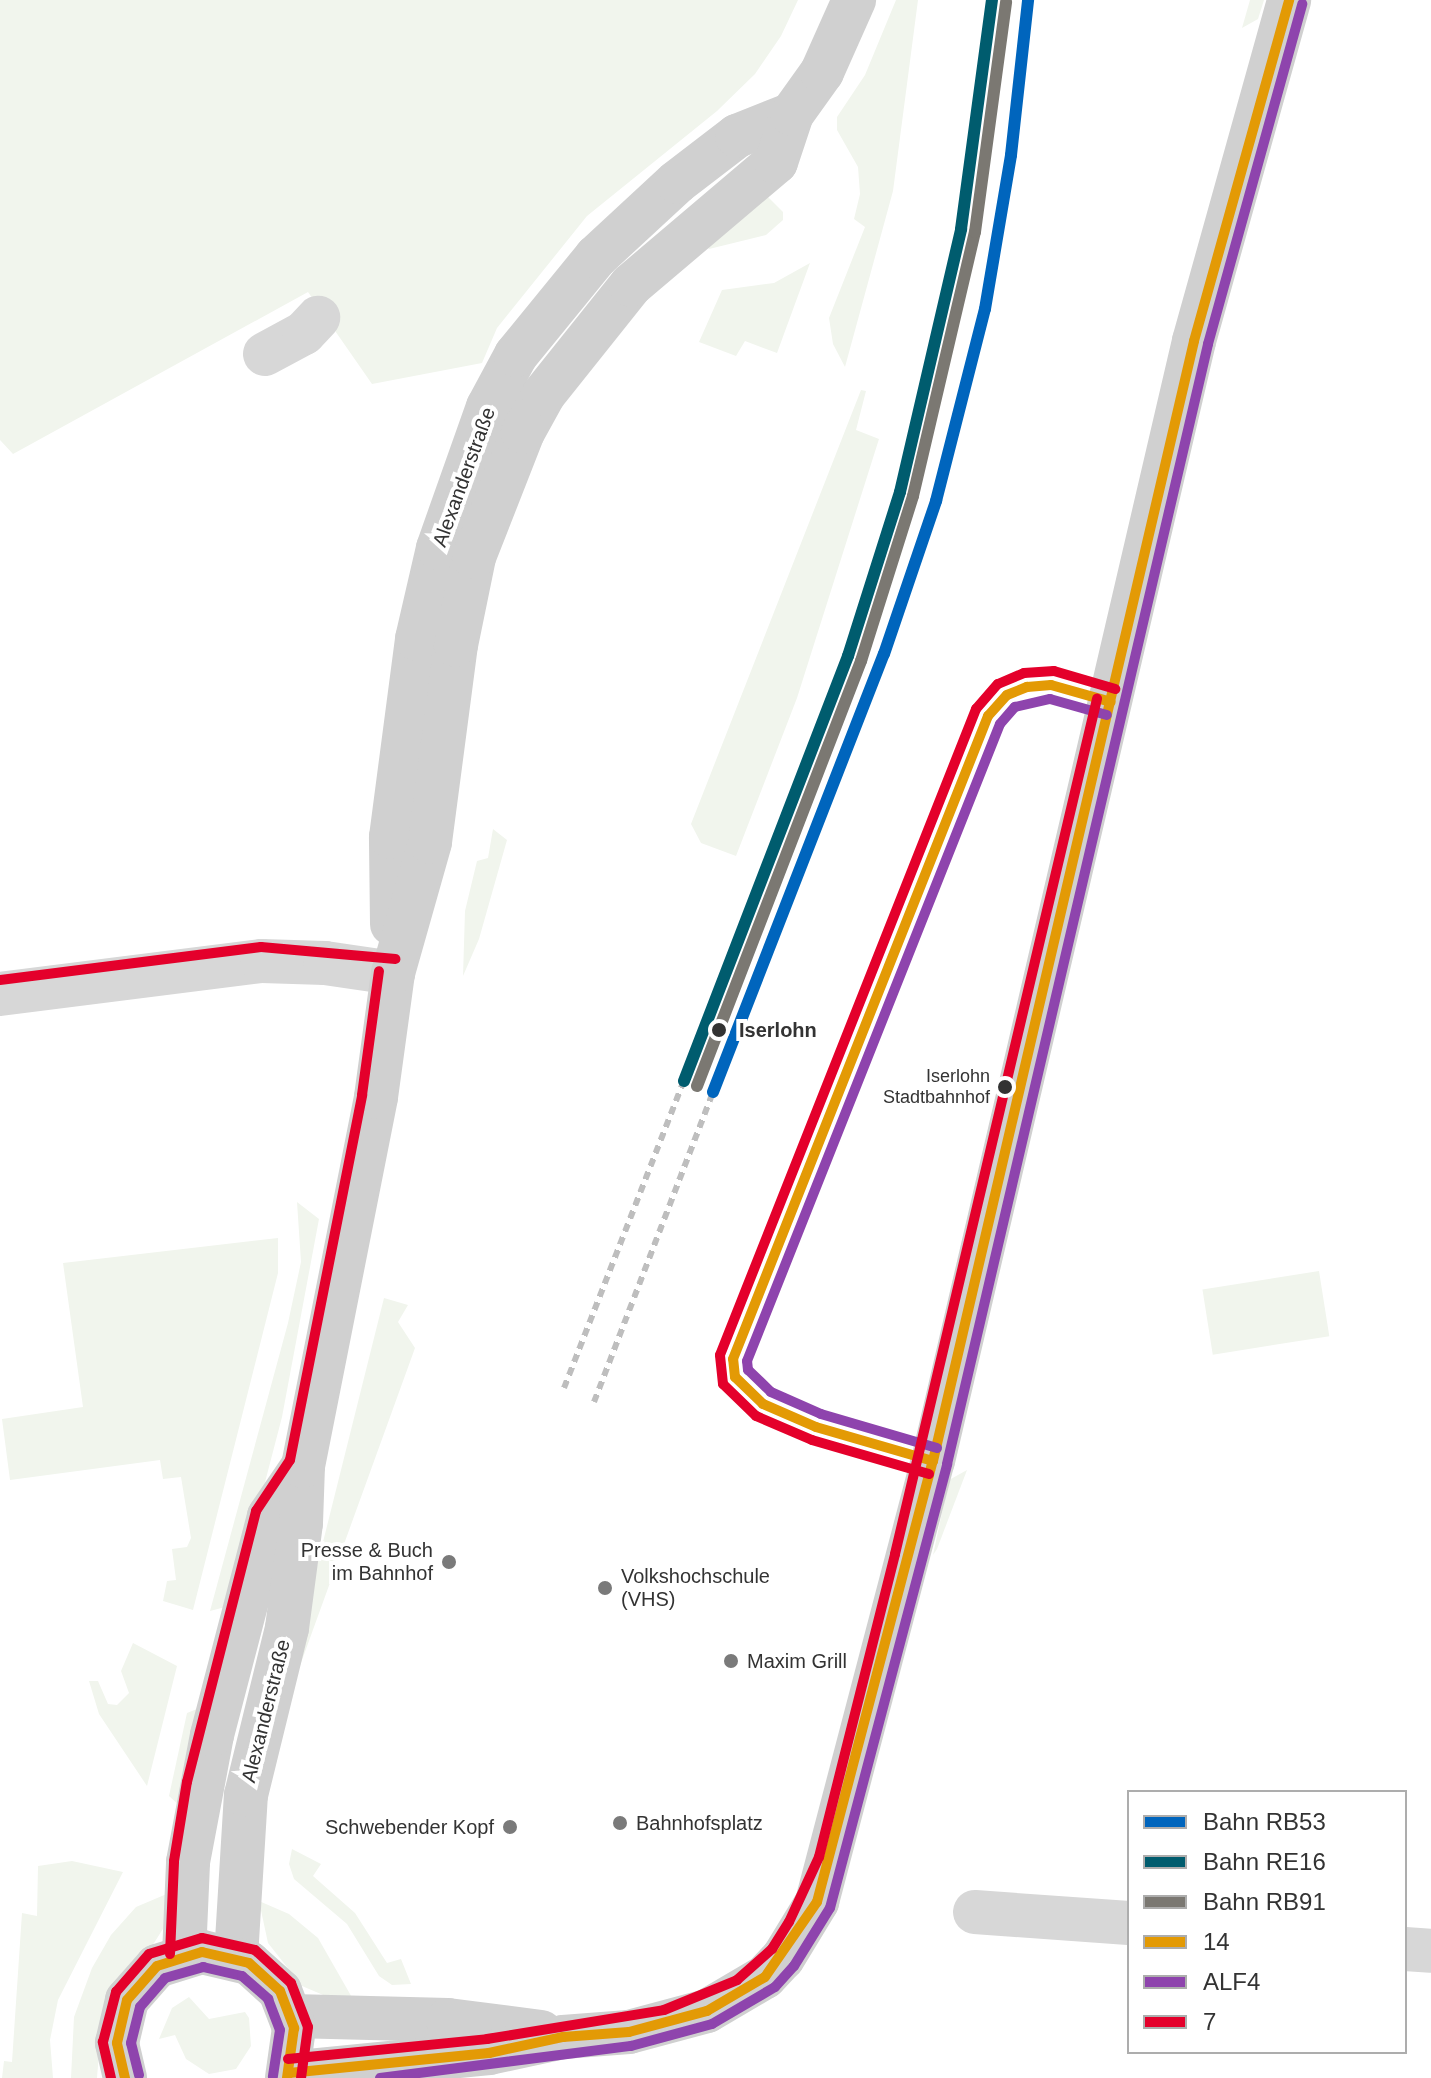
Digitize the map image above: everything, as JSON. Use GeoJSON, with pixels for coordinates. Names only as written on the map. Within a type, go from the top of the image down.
{"type":"FeatureCollection","features":[{"type":"Feature","properties":{"kind":"main road","name":"Alexanderstraße"},"geometry":{"type":"LineString","coordinates":[[236,1957],[240,1830],[287,1628],[301,1523],[303,1466],[376,1097],[393,973],[391,837],[417,639],[438,548],[488,407],[516,355],[596,257],[677,182],[737,136],[792,114],[822,72],[854,0]]}},
{"type":"Feature","properties":{"kind":"main road"},"geometry":{"type":"LineString","coordinates":[[125,2078],[117,2043],[127,2000],[157,1966],[184,1955],[236,1957],[271,1980],[292,2016],[295,2050],[288,2076],[489,2053],[563,2037],[668,2024],[745,1992],[783,1958],[817,1902],[832,1862],[933,1461],[1194,341],[1289,0]]}},
{"type":"Feature","properties":{"kind":"main road","name":"Alexanderstraße"},"geometry":{"type":"LineString","coordinates":[[184,1955],[188,1862],[212,1735],[269,1516],[303,1466]]}},
{"type":"Feature","properties":{"kind":"main road"},"geometry":{"type":"LineString","coordinates":[[292,2016],[448,2020],[563,2037]]}},
{"type":"Feature","properties":{"kind":"street"},"geometry":{"type":"LineString","coordinates":[[265,354],[304,333],[318,318]]}},
{"type":"Feature","properties":{"kind":"street"},"geometry":{"type":"LineString","coordinates":[[0,994],[262,961],[325,963],[393,973]]}},
{"type":"Feature","properties":{"kind":"street"},"geometry":{"type":"LineString","coordinates":[[975,1912],[1127,1923]]}},
{"type":"Feature","properties":{"kind":"street"},"geometry":{"type":"LineString","coordinates":[[1407,1949],[1431,1951]]}},
{"type":"Feature","properties":{"kind":"shaded area"},"geometry":{"type":"Polygon","coordinates":[[[0,0],[798,0],[781,36],[755,74],[717,111],[587,216],[497,328],[482,363],[372,384],[308,292],[13,454],[0,440],[0,0]]]}},
{"type":"Feature","properties":{"kind":"shaded area"},"geometry":{"type":"Polygon","coordinates":[[[896,0],[918,0],[893,191],[845,367],[833,344],[829,318],[865,227],[854,219],[860,194],[858,167],[837,130],[837,117],[865,75],[896,0]]]}},
{"type":"Feature","properties":{"kind":"shaded area"},"geometry":{"type":"Polygon","coordinates":[[[1250,0],[1264,0],[1258,19],[1242,28],[1250,0]]]}},
{"type":"Feature","properties":{"kind":"shaded area"},"geometry":{"type":"Polygon","coordinates":[[[764,193],[783,212],[783,220],[766,235],[709,249],[702,240],[764,193]]]}},
{"type":"Feature","properties":{"kind":"shaded area"},"geometry":{"type":"Polygon","coordinates":[[[810,263],[777,353],[745,341],[736,356],[699,342],[722,290],[774,283],[810,263]]]}},
{"type":"Feature","properties":{"kind":"shaded area"},"geometry":{"type":"Polygon","coordinates":[[[861,390],[866,391],[856,430],[879,439],[797,698],[736,856],[701,843],[691,824],[861,390]]]}},
{"type":"Feature","properties":{"kind":"shaded area"},"geometry":{"type":"Polygon","coordinates":[[[493,829],[507,840],[479,939],[463,976],[465,911],[477,861],[488,858],[493,829]]]}},
{"type":"Feature","properties":{"kind":"shaded area"},"geometry":{"type":"Polygon","coordinates":[[[297,1202],[319,1219],[282,1417],[233,1605],[210,1611],[288,1323],[301,1262],[297,1202]]]}},
{"type":"Feature","properties":{"kind":"shaded area"},"geometry":{"type":"Polygon","coordinates":[[[278,1238],[278,1273],[193,1610],[163,1601],[167,1581],[176,1580],[172,1549],[187,1547],[191,1538],[181,1477],[163,1479],[160,1460],[10,1480],[2,1419],[83,1407],[63,1263],[278,1238]]]}},
{"type":"Feature","properties":{"kind":"shaded area"},"geometry":{"type":"Polygon","coordinates":[[[1319,1271],[1329,1336],[1213,1355],[1202,1289],[1319,1271]]]}},
{"type":"Feature","properties":{"kind":"shaded area"},"geometry":{"type":"Polygon","coordinates":[[[384,1298],[408,1305],[398,1322],[415,1348],[293,1685],[303,1622],[384,1298]]]}},
{"type":"Feature","properties":{"kind":"shaded area"},"geometry":{"type":"Polygon","coordinates":[[[967,1470],[937,1549],[933,1555],[949,1480],[967,1470]]]}},
{"type":"Feature","properties":{"kind":"shaded area"},"geometry":{"type":"Polygon","coordinates":[[[133,1643],[177,1666],[147,1786],[99,1714],[89,1681],[98,1681],[108,1704],[117,1705],[129,1693],[121,1671],[133,1643]]]}},
{"type":"Feature","properties":{"kind":"shaded area"},"geometry":{"type":"Polygon","coordinates":[[[197,1709],[180,1806],[169,1796],[187,1713],[197,1709]]]}},
{"type":"Feature","properties":{"kind":"shaded area"},"geometry":{"type":"Polygon","coordinates":[[[292,1849],[321,1864],[313,1876],[355,1913],[387,1963],[401,1959],[411,1984],[392,1985],[379,1976],[347,1924],[294,1879],[289,1864],[292,1849]]]}},
{"type":"Feature","properties":{"kind":"shaded area"},"geometry":{"type":"Polygon","coordinates":[[[72,1861],[123,1872],[58,2000],[50,2040],[53,2078],[2,2078],[4,2061],[12,2062],[22,1913],[37,1916],[38,1866],[72,1861]]]}},
{"type":"Feature","properties":{"kind":"shaded area"},"geometry":{"type":"Polygon","coordinates":[[[169,1893],[166,1924],[101,2027],[97,2078],[71,2078],[74,2017],[92,1968],[111,1935],[136,1907],[169,1893]]]}},
{"type":"Feature","properties":{"kind":"shaded area"},"geometry":{"type":"Polygon","coordinates":[[[259,1901],[289,1914],[318,1938],[354,2001],[335,2000],[302,1986],[268,1943],[259,1901]]]}},
{"type":"Feature","properties":{"kind":"shaded area"},"geometry":{"type":"Polygon","coordinates":[[[189,1997],[209,2019],[245,2012],[249,2018],[251,2046],[236,2069],[209,2074],[186,2059],[175,2035],[159,2039],[172,2008],[189,1997]]]}},
{"type":"Feature","properties":{"kind":"railway"},"geometry":{"type":"LineString","coordinates":[[564,1388],[684,1081]]}},
{"type":"Feature","properties":{"kind":"railway"},"geometry":{"type":"LineString","coordinates":[[594,1402],[713,1092]]}},
{"type":"Feature","properties":{"kind":"rail line","name":"RE16"},"geometry":{"type":"LineString","coordinates":[[684,1081],[848,656],[900,492],[961,229],[992,0]]}},
{"type":"Feature","properties":{"kind":"rail line","name":"RB53"},"geometry":{"type":"LineString","coordinates":[[713,1092],[884,654],[936,501],[985,309],[1011,155],[1028,0]]}},
{"type":"Feature","properties":{"kind":"rail line","name":"RB91"},"geometry":{"type":"LineString","coordinates":[[697,1086],[861,661],[913,496],[975,232],[1006,2]]}},
{"type":"Feature","properties":{"kind":"transit line","name":"14"},"geometry":{"type":"LineString","coordinates":[[289,2073],[489,2053],[563,2037],[629,2032],[707,2011],[765,1977],[817,1902],[933,1461],[1194,341],[1289,0]]}},
{"type":"Feature","properties":{"kind":"transit line","name":"ALF4"},"geometry":{"type":"LineString","coordinates":[[380,2078],[631,2046],[712,2024],[775,1987],[794,1966],[830,1908],[947,1464],[1208,344],[1302,4]]}},
{"type":"Feature","properties":{"kind":"transit line","name":"7"},"geometry":{"type":"LineString","coordinates":[[929,1474],[812,1440],[756,1416],[723,1384],[720,1355],[976,709],[998,684],[1024,673],[1054,671],[1115,689]]}},
{"type":"Feature","properties":{"kind":"transit line","name":"14"},"geometry":{"type":"LineString","coordinates":[[933,1461],[816,1427],[763,1404],[735,1377],[733,1359],[988,716],[1007,695],[1027,687],[1051,685],[1111,702]]}},
{"type":"Feature","properties":{"kind":"transit line","name":"ALF4"},"geometry":{"type":"LineString","coordinates":[[937,1448],[821,1414],[771,1392],[748,1370],[747,1361],[1000,724],[1015,707],[1050,699],[1107,715]]}},
{"type":"Feature","properties":{"kind":"transit line","name":"7"},"geometry":{"type":"LineString","coordinates":[[288,2059],[487,2039],[664,2010],[737,1980],[772,1949],[789,1922],[819,1857],[895,1554],[1097,699]]}},
{"type":"Feature","properties":{"kind":"transit line","name":"7"},"geometry":{"type":"LineString","coordinates":[[0,980],[261,947],[395,959]]}},
{"type":"Feature","properties":{"kind":"transit line","name":"7"},"geometry":{"type":"LineString","coordinates":[[170,1954],[174,1861],[187,1782],[256,1511],[290,1460],[362,1095],[379,971]]}},
{"type":"Feature","properties":{"kind":"transit line","name":"7"},"geometry":{"type":"LineString","coordinates":[[111,2078],[103,2042],[116,1992],[149,1954],[202,1938],[255,1950],[291,1983],[308,2027],[301,2078]]}},
{"type":"Feature","properties":{"kind":"transit line","name":"14"},"geometry":{"type":"LineString","coordinates":[[125,2078],[117,2043],[127,2000],[157,1966],[202,1952],[249,1963],[280,1991],[294,2028],[287,2078]]}},
{"type":"Feature","properties":{"kind":"transit line","name":"ALF4"},"geometry":{"type":"LineString","coordinates":[[139,2075],[131,2043],[140,2007],[165,1978],[203,1967],[242,1976],[268,1999],[280,2030],[273,2076]]}},
{"type":"Feature","properties":{"kind":"place","name":"Iserlohn"},"geometry":{"type":"Point","coordinates":[719,1030]}},
{"type":"Feature","properties":{"kind":"place","name":"Iserlohn Stadtbahnhof"},"geometry":{"type":"Point","coordinates":[1005,1087]}},
{"type":"Feature","properties":{"kind":"place","name":"Presse & Buch im Bahnhof"},"geometry":{"type":"Point","coordinates":[449,1562]}},
{"type":"Feature","properties":{"kind":"place","name":"Volkshochschule (VHS)"},"geometry":{"type":"Point","coordinates":[605,1588]}},
{"type":"Feature","properties":{"kind":"place","name":"Maxim Grill"},"geometry":{"type":"Point","coordinates":[731,1661]}},
{"type":"Feature","properties":{"kind":"place","name":"Bahnhofsplatz"},"geometry":{"type":"Point","coordinates":[620,1823]}},
{"type":"Feature","properties":{"kind":"place","name":"Schwebender Kopf"},"geometry":{"type":"Point","coordinates":[510,1827]}}]}
